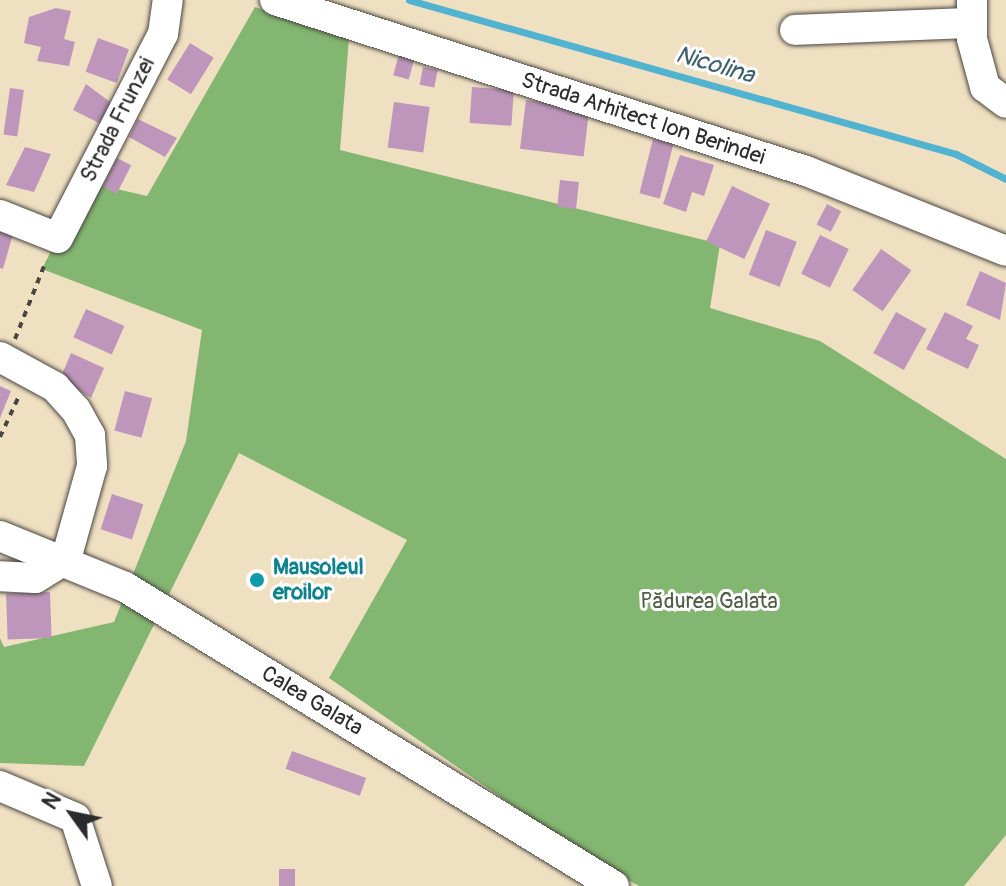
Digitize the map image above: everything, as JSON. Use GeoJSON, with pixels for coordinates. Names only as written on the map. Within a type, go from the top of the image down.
{"type":"FeatureCollection","features":[{"type":"Feature","properties":{"kind":"street","name":"Strada Frunzei"},"geometry":{"type":"LineString","coordinates":[[58,238],[163,34],[168,0]]}},
{"type":"Feature","properties":{"kind":"street","name":"Strada Arhitect Ion Berindei"},"geometry":{"type":"LineString","coordinates":[[275,0],[806,171],[1006,251]]}},
{"type":"Feature","properties":{"kind":"street"},"geometry":{"type":"LineString","coordinates":[[795,30],[972,12],[985,87],[1006,103]]}},
{"type":"Feature","properties":{"kind":"street"},"geometry":{"type":"LineString","coordinates":[[0,215],[58,238]]}},
{"type":"Feature","properties":{"kind":"street"},"geometry":{"type":"LineString","coordinates":[[0,576],[35,578],[66,559],[92,466],[90,435],[76,410],[12,362]]}},
{"type":"Feature","properties":{"kind":"street","name":"Calea Galata"},"geometry":{"type":"LineString","coordinates":[[0,536],[66,559],[153,604],[614,886]]}},
{"type":"Feature","properties":{"kind":"street"},"geometry":{"type":"LineString","coordinates":[[0,786],[75,818],[97,886]]}},
{"type":"Feature","properties":{"kind":"path"},"geometry":{"type":"LineString","coordinates":[[0,437],[12,362],[58,238]]}},
{"type":"Feature","properties":{"kind":"green space","name":"Pădurea Galata"},"geometry":{"type":"Polygon","coordinates":[[[255,7],[349,38],[340,150],[720,244],[710,308],[820,341],[1006,459],[1006,835],[964,886],[639,886],[593,861],[329,678],[407,540],[239,453],[84,766],[0,763],[0,638],[4,647],[114,622],[186,441],[202,330],[42,269],[86,182],[147,196],[255,7]]]}},
{"type":"Feature","properties":{"kind":"building"},"geometry":{"type":"Polygon","coordinates":[[[56,8],[71,11],[64,39],[75,42],[69,66],[37,61],[41,47],[24,43],[29,17],[56,8]]]}},
{"type":"Feature","properties":{"kind":"building"},"geometry":{"type":"Polygon","coordinates":[[[98,38],[129,49],[117,83],[86,72],[98,38]]]}},
{"type":"Feature","properties":{"kind":"building"},"geometry":{"type":"Polygon","coordinates":[[[190,43],[214,58],[191,94],[167,79],[190,43]]]}},
{"type":"Feature","properties":{"kind":"building"},"geometry":{"type":"Polygon","coordinates":[[[399,54],[414,58],[409,79],[393,75],[399,54]]]}},
{"type":"Feature","properties":{"kind":"building"},"geometry":{"type":"Polygon","coordinates":[[[423,67],[438,70],[434,88],[420,85],[423,67]]]}},
{"type":"Feature","properties":{"kind":"building"},"geometry":{"type":"Polygon","coordinates":[[[86,84],[117,107],[107,127],[73,110],[86,84]]]}},
{"type":"Feature","properties":{"kind":"building"},"geometry":{"type":"Polygon","coordinates":[[[472,87],[514,90],[511,126],[469,123],[472,87]]]}},
{"type":"Feature","properties":{"kind":"building"},"geometry":{"type":"Polygon","coordinates":[[[10,88],[24,90],[17,136],[3,135],[10,88]]]}},
{"type":"Feature","properties":{"kind":"building"},"geometry":{"type":"Polygon","coordinates":[[[526,100],[590,108],[584,156],[520,149],[526,100]]]}},
{"type":"Feature","properties":{"kind":"building"},"geometry":{"type":"Polygon","coordinates":[[[394,102],[430,107],[423,153],[388,148],[394,102]]]}},
{"type":"Feature","properties":{"kind":"building"},"geometry":{"type":"Polygon","coordinates":[[[138,119],[177,138],[165,157],[129,137],[138,119]]]}},
{"type":"Feature","properties":{"kind":"building"},"geometry":{"type":"Polygon","coordinates":[[[653,139],[673,144],[660,198],[639,193],[653,139]]]}},
{"type":"Feature","properties":{"kind":"building"},"geometry":{"type":"Polygon","coordinates":[[[25,147],[51,154],[34,192],[6,185],[25,147]]]}},
{"type":"Feature","properties":{"kind":"building"},"geometry":{"type":"Polygon","coordinates":[[[680,155],[714,165],[704,196],[692,192],[686,212],[663,204],[680,155]]]}},
{"type":"Feature","properties":{"kind":"building"},"geometry":{"type":"Polygon","coordinates":[[[117,158],[131,165],[117,194],[102,187],[117,158]]]}},
{"type":"Feature","properties":{"kind":"building"},"geometry":{"type":"Polygon","coordinates":[[[560,180],[579,182],[576,209],[557,207],[560,180]]]}},
{"type":"Feature","properties":{"kind":"building"},"geometry":{"type":"Polygon","coordinates":[[[732,186],[770,204],[744,259],[706,241],[732,186]]]}},
{"type":"Feature","properties":{"kind":"building"},"geometry":{"type":"Polygon","coordinates":[[[827,204],[841,211],[831,232],[817,224],[827,204]]]}},
{"type":"Feature","properties":{"kind":"building"},"geometry":{"type":"Polygon","coordinates":[[[0,230],[13,234],[3,269],[0,268],[0,230]]]}},
{"type":"Feature","properties":{"kind":"building"},"geometry":{"type":"Polygon","coordinates":[[[766,230],[797,242],[780,287],[749,275],[766,230]]]}},
{"type":"Feature","properties":{"kind":"building"},"geometry":{"type":"Polygon","coordinates":[[[820,235],[849,249],[830,288],[801,274],[820,235]]]}},
{"type":"Feature","properties":{"kind":"building"},"geometry":{"type":"Polygon","coordinates":[[[881,249],[911,270],[883,311],[852,290],[881,249]]]}},
{"type":"Feature","properties":{"kind":"building"},"geometry":{"type":"Polygon","coordinates":[[[980,271],[1006,283],[1000,320],[966,305],[980,271]]]}},
{"type":"Feature","properties":{"kind":"building"},"geometry":{"type":"Polygon","coordinates":[[[86,309],[124,326],[112,354],[73,337],[86,309]]]}},
{"type":"Feature","properties":{"kind":"building"},"geometry":{"type":"Polygon","coordinates":[[[896,312],[927,329],[904,370],[873,353],[896,312]]]}},
{"type":"Feature","properties":{"kind":"building"},"geometry":{"type":"Polygon","coordinates":[[[945,312],[973,326],[966,339],[979,345],[968,369],[926,349],[945,312]]]}},
{"type":"Feature","properties":{"kind":"building"},"geometry":{"type":"Polygon","coordinates":[[[71,353],[104,368],[91,398],[60,379],[71,353]]]}},
{"type":"Feature","properties":{"kind":"building"},"geometry":{"type":"Polygon","coordinates":[[[0,386],[11,391],[0,418],[0,386]]]}},
{"type":"Feature","properties":{"kind":"building"},"geometry":{"type":"Polygon","coordinates":[[[125,391],[152,398],[141,438],[114,431],[125,391]]]}},
{"type":"Feature","properties":{"kind":"building"},"geometry":{"type":"Polygon","coordinates":[[[112,494],[143,504],[132,539],[101,529],[112,494]]]}},
{"type":"Feature","properties":{"kind":"building"},"geometry":{"type":"Polygon","coordinates":[[[50,592],[52,638],[8,640],[6,594],[50,592]]]}},
{"type":"Feature","properties":{"kind":"building"},"geometry":{"type":"Polygon","coordinates":[[[292,751],[366,778],[360,796],[286,769],[292,751]]]}},
{"type":"Feature","properties":{"kind":"building"},"geometry":{"type":"Polygon","coordinates":[[[279,869],[295,869],[295,886],[279,886],[279,869]]]}},
{"type":"Feature","properties":{"kind":"waterway","name":"Nicolina"},"geometry":{"type":"LineString","coordinates":[[409,0],[956,154],[1006,179]]}},
{"type":"Feature","properties":{"kind":"place","name":"Mausoleul eroilor"},"geometry":{"type":"Point","coordinates":[257,580]}}]}
